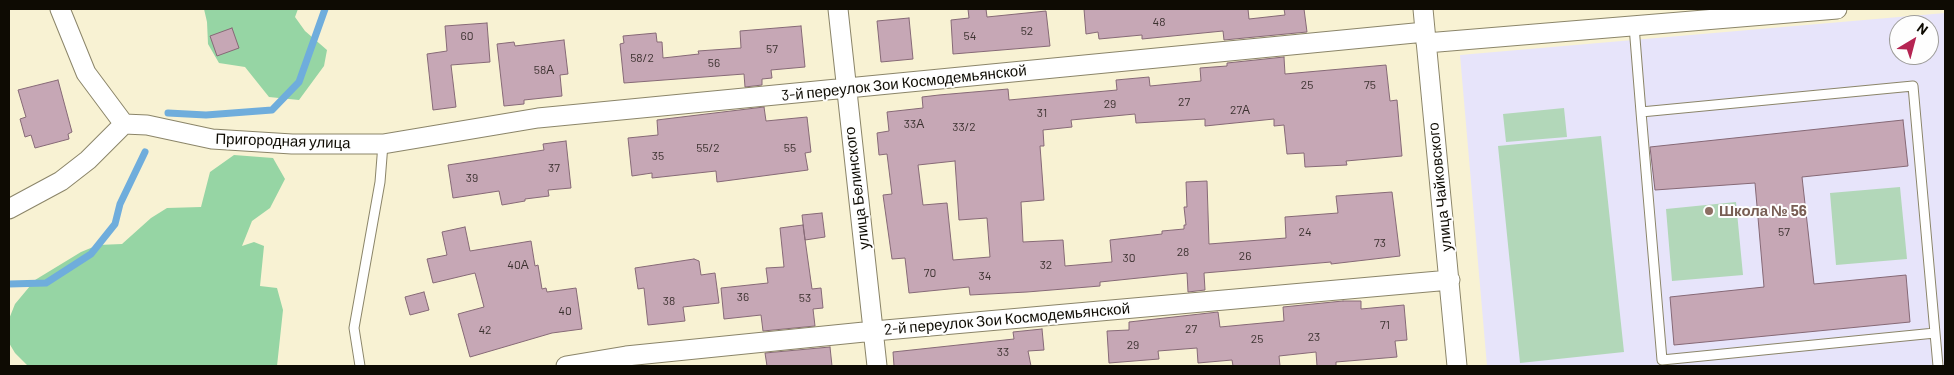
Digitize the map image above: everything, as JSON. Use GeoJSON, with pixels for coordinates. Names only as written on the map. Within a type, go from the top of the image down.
{"type":"FeatureCollection","features":[{"type":"Feature","properties":{"kind":"street"},"geometry":{"type":"LineString","coordinates":[[9,209],[61,181],[88,160],[124,124],[86,73],[60,9]]}},
{"type":"Feature","properties":{"kind":"street","name":"улица Белинского"},"geometry":{"type":"LineString","coordinates":[[838,9],[877,366]]}},
{"type":"Feature","properties":{"kind":"street","name":"улица Чайковского"},"geometry":{"type":"LineString","coordinates":[[1423,9],[1457,366]]}},
{"type":"Feature","properties":{"kind":"street","name":"3-й переулок Зои Космодемьянской"},"geometry":{"type":"LineString","coordinates":[[383,144],[538,118],[846,89],[1426,38],[1634,26],[1837,9]]}},
{"type":"Feature","properties":{"kind":"street","name":"Пригородная улица"},"geometry":{"type":"LineString","coordinates":[[124,124],[147,126],[212,139],[292,144],[383,144]]}},
{"type":"Feature","properties":{"kind":"street","name":"2-й переулок Зои Космодемьянской"},"geometry":{"type":"LineString","coordinates":[[566,366],[626,356],[874,331],[1450,280]]}},
{"type":"Feature","properties":{"kind":"lane"},"geometry":{"type":"LineString","coordinates":[[1634,26],[1662,360],[1935,333]]}},
{"type":"Feature","properties":{"kind":"lane"},"geometry":{"type":"LineString","coordinates":[[1641,112],[1913,86],[1938,366]]}},
{"type":"Feature","properties":{"kind":"lane"},"geometry":{"type":"LineString","coordinates":[[360,366],[354,328],[380,182],[383,144]]}},
{"type":"Feature","properties":{"kind":"shaded area","name":"Школа № 56"},"geometry":{"type":"Polygon","coordinates":[[[1945,13],[1945,366],[1487,366],[1460,55],[1889,18],[1889,65],[1939,65],[1939,15],[1922,15],[1945,13]]]}},
{"type":"Feature","properties":{"kind":"green space"},"geometry":{"type":"Polygon","coordinates":[[[204,9],[298,9],[295,17],[305,31],[327,50],[324,66],[299,100],[269,97],[245,67],[219,63],[208,44],[207,22],[204,9]]]}},
{"type":"Feature","properties":{"kind":"green space"},"geometry":{"type":"Polygon","coordinates":[[[1564,108],[1567,137],[1506,142],[1503,114],[1564,108]]]}},
{"type":"Feature","properties":{"kind":"green space"},"geometry":{"type":"Polygon","coordinates":[[[1601,136],[1624,352],[1520,363],[1498,146],[1601,136]]]}},
{"type":"Feature","properties":{"kind":"green space"},"geometry":{"type":"Polygon","coordinates":[[[234,155],[273,158],[285,179],[270,208],[252,221],[242,246],[254,242],[264,246],[260,286],[277,288],[283,310],[277,366],[28,366],[15,353],[9,343],[9,319],[15,304],[35,280],[81,252],[98,245],[122,244],[151,218],[167,208],[201,207],[210,172],[234,155]]]}},
{"type":"Feature","properties":{"kind":"green space"},"geometry":{"type":"Polygon","coordinates":[[[1900,187],[1907,259],[1836,265],[1830,193],[1900,187]]]}},
{"type":"Feature","properties":{"kind":"green space"},"geometry":{"type":"Polygon","coordinates":[[[1736,202],[1743,275],[1672,281],[1666,209],[1736,202]]]}},
{"type":"Feature","properties":{"kind":"building"},"geometry":{"type":"Polygon","coordinates":[[[968,9],[986,9],[987,17],[1046,11],[1050,46],[953,54],[951,20],[969,18],[968,9]]]}},
{"type":"Feature","properties":{"kind":"building"},"geometry":{"type":"Polygon","coordinates":[[[1084,9],[1248,9],[1249,19],[1285,15],[1284,9],[1304,9],[1307,32],[1224,40],[1223,31],[1142,39],[1142,35],[1099,39],[1098,32],[1086,34],[1084,9]]]}},
{"type":"Feature","properties":{"kind":"building"},"geometry":{"type":"Polygon","coordinates":[[[909,18],[913,59],[881,62],[877,21],[909,18]]]}},
{"type":"Feature","properties":{"kind":"building"},"geometry":{"type":"Polygon","coordinates":[[[487,23],[490,62],[451,65],[456,107],[433,110],[427,54],[447,51],[445,26],[487,23]]]}},
{"type":"Feature","properties":{"kind":"building"},"geometry":{"type":"Polygon","coordinates":[[[801,26],[805,67],[771,70],[772,78],[762,79],[762,85],[745,87],[744,74],[624,83],[620,44],[624,43],[623,36],[656,33],[657,42],[662,42],[663,58],[699,54],[698,51],[741,48],[740,31],[801,26]]]}},
{"type":"Feature","properties":{"kind":"building"},"geometry":{"type":"Polygon","coordinates":[[[232,28],[239,48],[217,56],[210,36],[232,28]]]}},
{"type":"Feature","properties":{"kind":"building"},"geometry":{"type":"Polygon","coordinates":[[[564,40],[568,74],[560,75],[562,96],[524,100],[524,104],[504,106],[497,44],[514,42],[515,46],[564,40]]]}},
{"type":"Feature","properties":{"kind":"building"},"geometry":{"type":"Polygon","coordinates":[[[1284,57],[1285,74],[1386,65],[1390,101],[1397,100],[1402,156],[1346,161],[1347,165],[1305,167],[1304,153],[1287,154],[1284,125],[1274,126],[1274,119],[1205,126],[1205,119],[1136,123],[1135,114],[1071,120],[1072,127],[1043,130],[1044,146],[1040,146],[1044,200],[1021,202],[1023,242],[1063,240],[1065,266],[1112,262],[1110,240],[1162,234],[1162,231],[1184,229],[1184,225],[1186,225],[1184,207],[1187,207],[1186,182],[1207,181],[1209,244],[1286,238],[1285,217],[1338,213],[1336,196],[1392,192],[1400,256],[1331,264],[1331,262],[1204,273],[1205,290],[1188,292],[1187,273],[1100,282],[1100,286],[1027,292],[970,295],[969,287],[909,293],[905,258],[892,259],[883,195],[892,194],[887,154],[879,155],[877,133],[889,131],[887,112],[923,108],[922,97],[939,95],[1008,89],[1009,100],[1117,90],[1116,80],[1149,77],[1150,86],[1201,81],[1200,68],[1227,66],[1227,63],[1284,57]],[[955,161],[918,165],[923,205],[947,203],[953,260],[990,257],[987,218],[959,220],[955,161]]]}},
{"type":"Feature","properties":{"kind":"building"},"geometry":{"type":"Polygon","coordinates":[[[58,80],[72,132],[68,134],[69,139],[35,148],[31,135],[25,137],[20,119],[26,117],[18,90],[58,80]]]}},
{"type":"Feature","properties":{"kind":"building"},"geometry":{"type":"Polygon","coordinates":[[[764,107],[766,121],[807,117],[811,152],[805,153],[808,170],[717,182],[716,171],[652,178],[652,173],[632,176],[628,138],[658,135],[657,120],[764,107]]]}},
{"type":"Feature","properties":{"kind":"building"},"geometry":{"type":"Polygon","coordinates":[[[1903,120],[1908,166],[1802,177],[1814,284],[1906,275],[1910,322],[1674,345],[1670,297],[1764,287],[1755,183],[1655,190],[1650,147],[1903,120]]]}},
{"type":"Feature","properties":{"kind":"building"},"geometry":{"type":"Polygon","coordinates":[[[566,141],[571,188],[548,190],[549,196],[525,199],[525,201],[502,205],[499,191],[453,198],[448,165],[544,150],[543,144],[566,141]]]}},
{"type":"Feature","properties":{"kind":"building"},"geometry":{"type":"Polygon","coordinates":[[[822,213],[825,237],[805,240],[802,215],[822,213]]]}},
{"type":"Feature","properties":{"kind":"building"},"geometry":{"type":"Polygon","coordinates":[[[803,225],[812,289],[821,288],[823,308],[813,309],[815,326],[763,331],[761,315],[724,319],[721,288],[768,283],[766,268],[784,267],[780,228],[803,225]]]}},
{"type":"Feature","properties":{"kind":"building"},"geometry":{"type":"Polygon","coordinates":[[[465,227],[470,251],[531,241],[535,266],[538,265],[542,289],[546,288],[547,292],[576,288],[582,329],[552,333],[470,357],[458,314],[484,307],[475,273],[433,283],[427,259],[447,255],[442,232],[465,227]]]}},
{"type":"Feature","properties":{"kind":"building"},"geometry":{"type":"Polygon","coordinates":[[[694,259],[699,261],[701,275],[715,273],[719,303],[683,307],[685,321],[648,325],[644,288],[638,289],[635,268],[694,259]]]}},
{"type":"Feature","properties":{"kind":"building"},"geometry":{"type":"Polygon","coordinates":[[[424,292],[429,310],[410,315],[405,297],[424,292]]]}},
{"type":"Feature","properties":{"kind":"building"},"geometry":{"type":"Polygon","coordinates":[[[1361,301],[1361,309],[1404,305],[1407,340],[1395,341],[1397,357],[1336,362],[1336,366],[1317,366],[1316,352],[1279,356],[1280,366],[1233,366],[1232,360],[1198,363],[1197,348],[1158,351],[1159,359],[1109,363],[1107,331],[1129,330],[1129,322],[1218,312],[1220,327],[1284,321],[1283,307],[1361,301]]]}},
{"type":"Feature","properties":{"kind":"building"},"geometry":{"type":"Polygon","coordinates":[[[1042,329],[1044,350],[1028,351],[1031,366],[894,366],[893,352],[1014,339],[1013,332],[1042,329]]]}},
{"type":"Feature","properties":{"kind":"building"},"geometry":{"type":"Polygon","coordinates":[[[830,347],[832,366],[767,366],[765,353],[830,347]]]}},
{"type":"Feature","properties":{"kind":"waterway"},"geometry":{"type":"LineString","coordinates":[[168,113],[206,115],[272,110],[299,82],[325,9]]}},
{"type":"Feature","properties":{"kind":"waterway"},"geometry":{"type":"LineString","coordinates":[[9,284],[46,283],[91,254],[115,224],[120,204],[145,152]]}},
{"type":"Feature","properties":{"kind":"place","name":"Школа № 56"},"geometry":{"type":"Point","coordinates":[1709,211]}}]}
